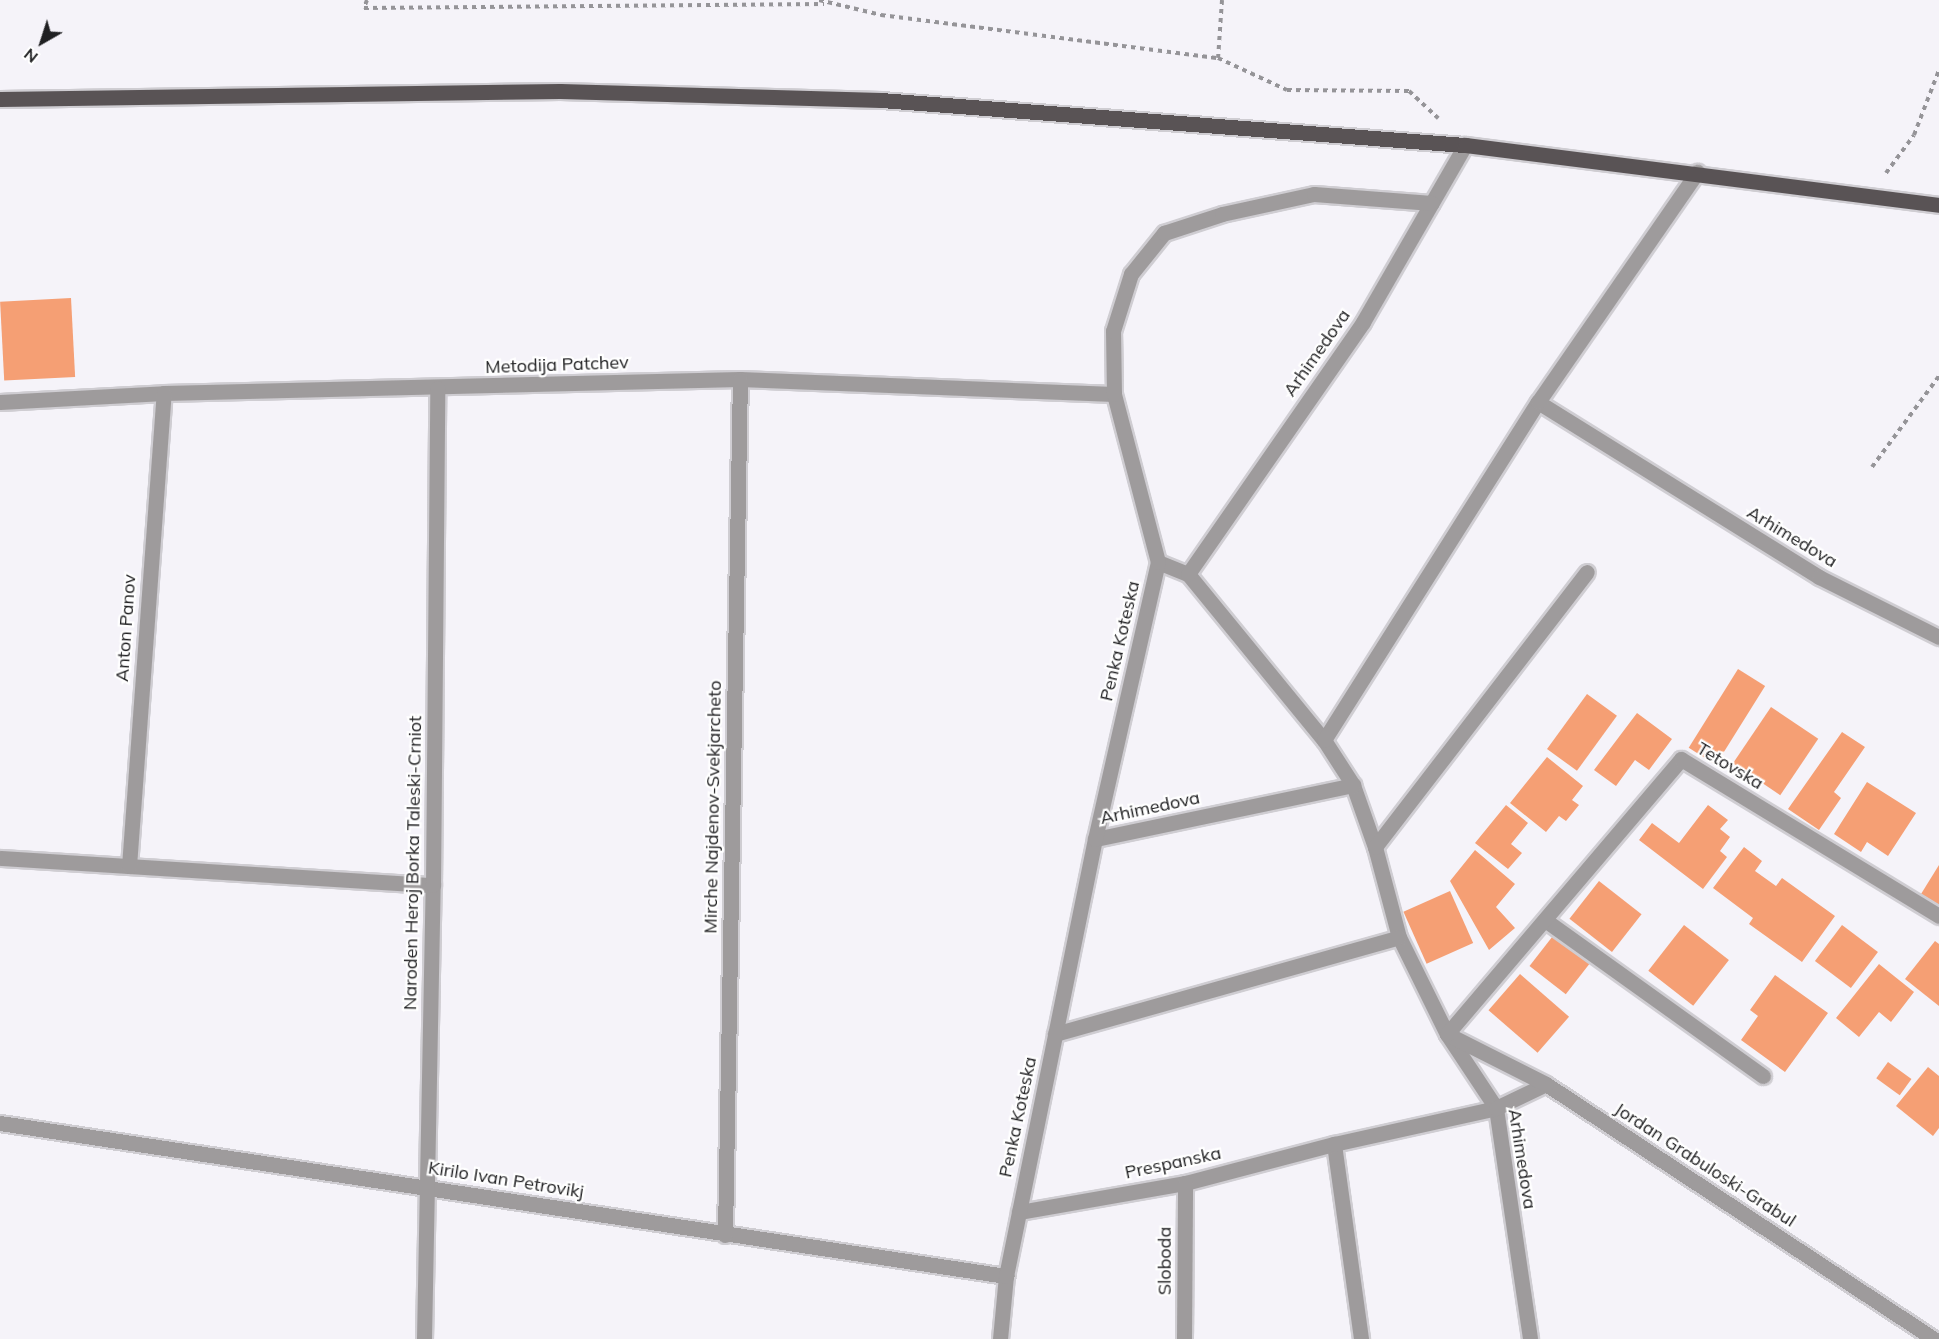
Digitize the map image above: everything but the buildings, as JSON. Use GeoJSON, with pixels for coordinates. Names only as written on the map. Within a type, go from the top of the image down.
{"type":"FeatureCollection","features":[{"type":"Feature","properties":{"kind":"main road"},"geometry":{"type":"LineString","coordinates":[[0,99],[560,91],[881,100],[1465,145],[1696,171],[1939,205]]}},
{"type":"Feature","properties":{"kind":"street","name":"Arhimedova"},"geometry":{"type":"LineString","coordinates":[[1188,574],[1363,322],[1465,145]]}},
{"type":"Feature","properties":{"kind":"street"},"geometry":{"type":"LineString","coordinates":[[1324,740],[1538,402],[1696,171]]}},
{"type":"Feature","properties":{"kind":"street","name":"Penka Koteska"},"geometry":{"type":"LineString","coordinates":[[1000,1339],[1006,1276],[1055,1034],[1095,839],[1158,562],[1114,394],[1113,331],[1131,274],[1164,232],[1222,214],[1314,194],[1432,203]]}},
{"type":"Feature","properties":{"kind":"street","name":"Metodija Patchev"},"geometry":{"type":"LineString","coordinates":[[0,402],[164,393],[740,379],[1114,394]]}},
{"type":"Feature","properties":{"kind":"street","name":"Mirche Najdenov-Svekjarcheto"},"geometry":{"type":"LineString","coordinates":[[725,1235],[740,379]]}},
{"type":"Feature","properties":{"kind":"street","name":"Naroden Heroj Borka Taleski-Crniot"},"geometry":{"type":"LineString","coordinates":[[424,1339],[434,885],[437,388]]}},
{"type":"Feature","properties":{"kind":"street","name":"Anton Panov"},"geometry":{"type":"LineString","coordinates":[[129,866],[164,393]]}},
{"type":"Feature","properties":{"kind":"street","name":"Arhimedova"},"geometry":{"type":"LineString","coordinates":[[1538,402],[1819,577],[1939,638]]}},
{"type":"Feature","properties":{"kind":"street","name":"Arhimedova"},"geometry":{"type":"LineString","coordinates":[[1158,562],[1188,574],[1324,740],[1353,785],[1376,847],[1399,938],[1447,1034],[1496,1108],[1530,1339]]}},
{"type":"Feature","properties":{"kind":"street"},"geometry":{"type":"LineString","coordinates":[[1376,847],[1587,572]]}},
{"type":"Feature","properties":{"kind":"street","name":"Tetovska"},"geometry":{"type":"LineString","coordinates":[[1447,1034],[1681,759],[1939,916]]}},
{"type":"Feature","properties":{"kind":"street","name":"Arhimedova"},"geometry":{"type":"LineString","coordinates":[[1095,839],[1353,785]]}},
{"type":"Feature","properties":{"kind":"street"},"geometry":{"type":"LineString","coordinates":[[0,858],[434,885]]}},
{"type":"Feature","properties":{"kind":"street"},"geometry":{"type":"LineString","coordinates":[[1545,920],[1763,1076]]}},
{"type":"Feature","properties":{"kind":"street"},"geometry":{"type":"LineString","coordinates":[[1055,1034],[1399,938]]}},
{"type":"Feature","properties":{"kind":"street","name":"Jordan Grabuloski-Grabul"},"geometry":{"type":"LineString","coordinates":[[1447,1034],[1546,1084],[1934,1339]]}},
{"type":"Feature","properties":{"kind":"street","name":"Prespanska"},"geometry":{"type":"LineString","coordinates":[[1019,1212],[1185,1183],[1334,1144],[1496,1108],[1546,1084]]}},
{"type":"Feature","properties":{"kind":"street","name":"Kirilo Ivan Petrovikj"},"geometry":{"type":"LineString","coordinates":[[0,1123],[1006,1276]]}},
{"type":"Feature","properties":{"kind":"street"},"geometry":{"type":"LineString","coordinates":[[1334,1144],[1362,1339]]}},
{"type":"Feature","properties":{"kind":"street","name":"Sloboda"},"geometry":{"type":"LineString","coordinates":[[1184,1339],[1185,1183]]}},
{"type":"Feature","properties":{"kind":"path"},"geometry":{"type":"LineString","coordinates":[[368,0],[364,8],[824,4],[881,15],[1218,58],[1287,90],[1409,91],[1465,145]]}},
{"type":"Feature","properties":{"kind":"path"},"geometry":{"type":"LineString","coordinates":[[819,0],[824,4]]}},
{"type":"Feature","properties":{"kind":"path"},"geometry":{"type":"LineString","coordinates":[[1218,58],[1222,0]]}},
{"type":"Feature","properties":{"kind":"path"},"geometry":{"type":"LineString","coordinates":[[1870,195],[1914,135],[1939,70]]}},
{"type":"Feature","properties":{"kind":"path"},"geometry":{"type":"LineString","coordinates":[[1872,467],[1939,376]]}}]}
